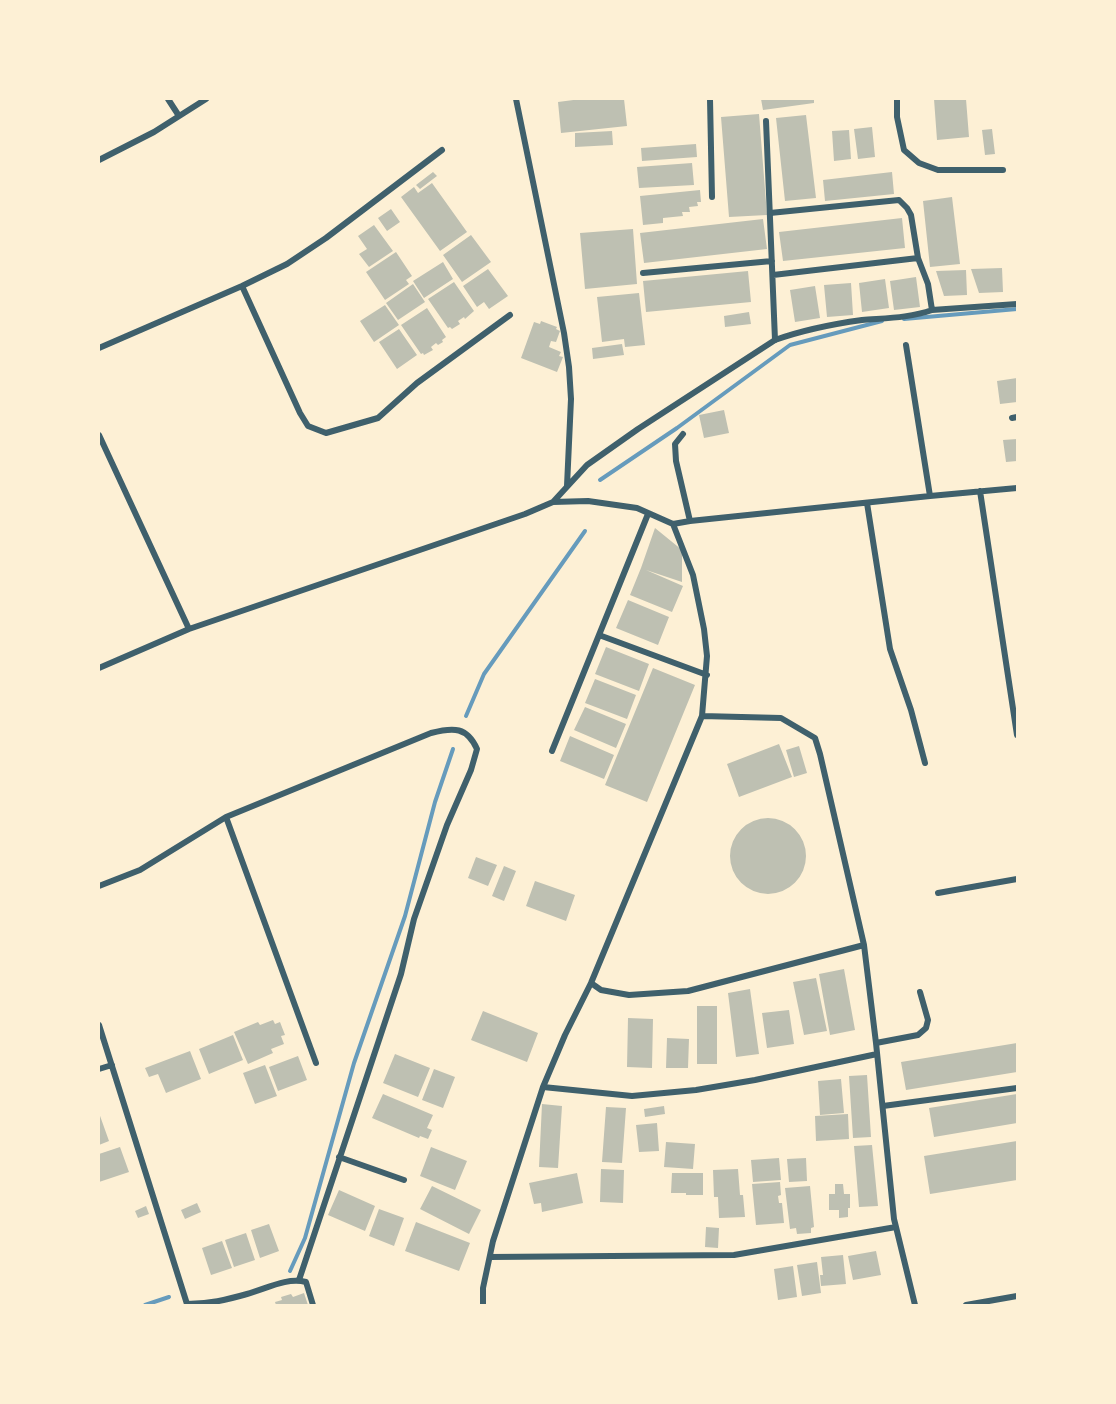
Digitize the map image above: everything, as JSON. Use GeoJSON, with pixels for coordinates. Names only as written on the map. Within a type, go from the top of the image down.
{"type":"FeatureCollection","features":[{"type":"Feature","properties":{"kind":"street"},"geometry":{"type":"LineString","coordinates":[[168,99],[179,116]]}},
{"type":"Feature","properties":{"kind":"street"},"geometry":{"type":"LineString","coordinates":[[99,160],[154,132],[206,99]]}},
{"type":"Feature","properties":{"kind":"street"},"geometry":{"type":"LineString","coordinates":[[516,99],[569,367],[571,399],[567,486]]}},
{"type":"Feature","properties":{"kind":"street"},"geometry":{"type":"LineString","coordinates":[[710,99],[712,197]]}},
{"type":"Feature","properties":{"kind":"street"},"geometry":{"type":"LineString","coordinates":[[897,99],[897,117],[904,150],[919,163],[938,170],[1003,170]]}},
{"type":"Feature","properties":{"kind":"street"},"geometry":{"type":"LineString","coordinates":[[766,121],[776,340]]}},
{"type":"Feature","properties":{"kind":"street"},"geometry":{"type":"LineString","coordinates":[[99,348],[287,264],[326,238],[442,150]]}},
{"type":"Feature","properties":{"kind":"street"},"geometry":{"type":"LineString","coordinates":[[770,213],[899,200],[911,216],[918,258],[928,284],[932,310]]}},
{"type":"Feature","properties":{"kind":"street"},"geometry":{"type":"LineString","coordinates":[[773,275],[918,258]]}},
{"type":"Feature","properties":{"kind":"street"},"geometry":{"type":"LineString","coordinates":[[643,273],[772,261]]}},
{"type":"Feature","properties":{"kind":"street"},"geometry":{"type":"LineString","coordinates":[[242,286],[300,413],[308,426],[326,433],[378,418],[417,383],[510,315]]}},
{"type":"Feature","properties":{"kind":"street"},"geometry":{"type":"LineString","coordinates":[[553,502],[587,465],[638,429],[776,340],[798,332],[859,321],[915,315],[932,310],[1017,304]]}},
{"type":"Feature","properties":{"kind":"street"},"geometry":{"type":"LineString","coordinates":[[906,345],[930,496]]}},
{"type":"Feature","properties":{"kind":"street"},"geometry":{"type":"LineString","coordinates":[[683,434],[675,444],[676,461],[690,521]]}},
{"type":"Feature","properties":{"kind":"street"},"geometry":{"type":"LineString","coordinates":[[99,435],[189,629]]}},
{"type":"Feature","properties":{"kind":"street"},"geometry":{"type":"LineString","coordinates":[[99,668],[189,629],[513,518],[553,502],[588,501],[637,508],[673,524],[1017,488]]}},
{"type":"Feature","properties":{"kind":"street"},"geometry":{"type":"LineString","coordinates":[[980,491],[1017,735]]}},
{"type":"Feature","properties":{"kind":"street"},"geometry":{"type":"LineString","coordinates":[[867,503],[890,649],[911,710],[925,763]]}},
{"type":"Feature","properties":{"kind":"street"},"geometry":{"type":"LineString","coordinates":[[552,751],[648,514]]}},
{"type":"Feature","properties":{"kind":"street"},"geometry":{"type":"LineString","coordinates":[[483,1305],[483,1288],[493,1241],[543,1087],[565,1035],[591,983],[702,716],[707,675],[704,629],[693,575],[673,524]]}},
{"type":"Feature","properties":{"kind":"street"},"geometry":{"type":"LineString","coordinates":[[599,635],[707,675]]}},
{"type":"Feature","properties":{"kind":"street"},"geometry":{"type":"LineString","coordinates":[[702,716],[781,718],[815,738],[864,945],[894,1219],[915,1305]]}},
{"type":"Feature","properties":{"kind":"street"},"geometry":{"type":"LineString","coordinates":[[99,886],[140,870],[226,817],[438,731],[461,730],[472,737],[477,749],[471,770],[447,825],[417,909],[401,974],[299,1280]]}},
{"type":"Feature","properties":{"kind":"street"},"geometry":{"type":"LineString","coordinates":[[226,817],[316,1063]]}},
{"type":"Feature","properties":{"kind":"street"},"geometry":{"type":"LineString","coordinates":[[938,893],[1017,879]]}},
{"type":"Feature","properties":{"kind":"street"},"geometry":{"type":"LineString","coordinates":[[591,983],[601,990],[629,995],[687,991],[864,945]]}},
{"type":"Feature","properties":{"kind":"street"},"geometry":{"type":"LineString","coordinates":[[876,1043],[918,1035],[926,1028],[928,1020],[920,992]]}},
{"type":"Feature","properties":{"kind":"street"},"geometry":{"type":"LineString","coordinates":[[99,1025],[186,1305],[210,1304],[280,1283],[299,1280],[306,1282],[313,1305]]}},
{"type":"Feature","properties":{"kind":"street"},"geometry":{"type":"LineString","coordinates":[[543,1087],[632,1096],[696,1090],[877,1054]]}},
{"type":"Feature","properties":{"kind":"street"},"geometry":{"type":"LineString","coordinates":[[99,1069],[112,1065]]}},
{"type":"Feature","properties":{"kind":"street"},"geometry":{"type":"LineString","coordinates":[[883,1106],[1017,1088]]}},
{"type":"Feature","properties":{"kind":"street"},"geometry":{"type":"LineString","coordinates":[[339,1157],[404,1180]]}},
{"type":"Feature","properties":{"kind":"street"},"geometry":{"type":"LineString","coordinates":[[490,1257],[734,1255],[896,1227]]}},
{"type":"Feature","properties":{"kind":"street"},"geometry":{"type":"LineString","coordinates":[[966,1305],[1017,1296]]}},
{"type":"Feature","properties":{"kind":"building"},"geometry":{"type":"Polygon","coordinates":[[[581,99],[624,99],[627,126],[561,133],[558,102],[581,99]]]}},
{"type":"Feature","properties":{"kind":"building"},"geometry":{"type":"Polygon","coordinates":[[[761,99],[814,99],[814,103],[763,110],[761,99]]]}},
{"type":"Feature","properties":{"kind":"building"},"geometry":{"type":"Polygon","coordinates":[[[934,99],[966,99],[969,137],[937,140],[934,99]]]}},
{"type":"Feature","properties":{"kind":"building"},"geometry":{"type":"Polygon","coordinates":[[[759,114],[767,215],[729,217],[721,117],[759,114]]]}},
{"type":"Feature","properties":{"kind":"building"},"geometry":{"type":"Polygon","coordinates":[[[806,115],[816,198],[785,201],[776,118],[806,115]]]}},
{"type":"Feature","properties":{"kind":"building"},"geometry":{"type":"Polygon","coordinates":[[[872,127],[875,157],[858,159],[854,129],[872,127]]]}},
{"type":"Feature","properties":{"kind":"building"},"geometry":{"type":"Polygon","coordinates":[[[992,129],[995,154],[985,155],[982,130],[992,129]]]}},
{"type":"Feature","properties":{"kind":"building"},"geometry":{"type":"Polygon","coordinates":[[[849,130],[851,159],[834,161],[832,131],[849,130]]]}},
{"type":"Feature","properties":{"kind":"building"},"geometry":{"type":"Polygon","coordinates":[[[612,131],[613,145],[575,147],[575,133],[612,131]]]}},
{"type":"Feature","properties":{"kind":"building"},"geometry":{"type":"Polygon","coordinates":[[[696,144],[697,157],[642,161],[641,148],[696,144]]]}},
{"type":"Feature","properties":{"kind":"building"},"geometry":{"type":"Polygon","coordinates":[[[692,163],[694,185],[639,188],[637,167],[692,163]]]}},
{"type":"Feature","properties":{"kind":"building"},"geometry":{"type":"Polygon","coordinates":[[[433,172],[437,176],[420,189],[416,185],[433,172]]]}},
{"type":"Feature","properties":{"kind":"building"},"geometry":{"type":"Polygon","coordinates":[[[892,172],[894,194],[825,201],[823,180],[892,172]]]}},
{"type":"Feature","properties":{"kind":"building"},"geometry":{"type":"Polygon","coordinates":[[[432,183],[467,232],[440,251],[401,197],[414,187],[418,193],[432,183]]]}},
{"type":"Feature","properties":{"kind":"building"},"geometry":{"type":"Polygon","coordinates":[[[700,190],[701,202],[697,202],[698,206],[689,207],[690,212],[682,212],[683,216],[663,218],[663,223],[643,225],[640,196],[700,190]]]}},
{"type":"Feature","properties":{"kind":"building"},"geometry":{"type":"Polygon","coordinates":[[[952,197],[960,264],[930,267],[923,201],[952,197]]]}},
{"type":"Feature","properties":{"kind":"building"},"geometry":{"type":"Polygon","coordinates":[[[391,209],[400,222],[387,231],[378,218],[391,209]]]}},
{"type":"Feature","properties":{"kind":"building"},"geometry":{"type":"Polygon","coordinates":[[[902,218],[905,248],[783,261],[779,232],[902,218]]]}},
{"type":"Feature","properties":{"kind":"building"},"geometry":{"type":"Polygon","coordinates":[[[763,219],[767,249],[644,263],[640,233],[763,219]]]}},
{"type":"Feature","properties":{"kind":"building"},"geometry":{"type":"Polygon","coordinates":[[[374,225],[393,251],[369,267],[359,254],[367,249],[358,236],[374,225]]]}},
{"type":"Feature","properties":{"kind":"building"},"geometry":{"type":"Polygon","coordinates":[[[633,229],[637,284],[585,289],[580,233],[633,229]]]}},
{"type":"Feature","properties":{"kind":"building"},"geometry":{"type":"Polygon","coordinates":[[[471,235],[491,262],[462,282],[443,255],[471,235]]]}},
{"type":"Feature","properties":{"kind":"building"},"geometry":{"type":"Polygon","coordinates":[[[396,252],[412,276],[406,280],[409,284],[385,300],[366,272],[396,252]]]}},
{"type":"Feature","properties":{"kind":"building"},"geometry":{"type":"Polygon","coordinates":[[[443,262],[453,279],[424,298],[413,281],[443,262]]]}},
{"type":"Feature","properties":{"kind":"building"},"geometry":{"type":"Polygon","coordinates":[[[1002,268],[1003,292],[979,293],[971,269],[1002,268]]]}},
{"type":"Feature","properties":{"kind":"building"},"geometry":{"type":"Polygon","coordinates":[[[488,269],[508,296],[489,309],[484,302],[477,307],[463,286],[488,269]]]}},
{"type":"Feature","properties":{"kind":"building"},"geometry":{"type":"Polygon","coordinates":[[[966,270],[967,295],[944,296],[936,271],[966,270]]]}},
{"type":"Feature","properties":{"kind":"building"},"geometry":{"type":"Polygon","coordinates":[[[748,271],[751,302],[646,312],[643,281],[748,271]]]}},
{"type":"Feature","properties":{"kind":"building"},"geometry":{"type":"Polygon","coordinates":[[[916,277],[920,307],[894,310],[890,281],[916,277]]]}},
{"type":"Feature","properties":{"kind":"building"},"geometry":{"type":"Polygon","coordinates":[[[885,279],[889,308],[862,312],[859,283],[885,279]]]}},
{"type":"Feature","properties":{"kind":"building"},"geometry":{"type":"Polygon","coordinates":[[[454,282],[474,311],[465,319],[464,317],[458,321],[460,324],[452,329],[448,328],[428,299],[454,282]]]}},
{"type":"Feature","properties":{"kind":"building"},"geometry":{"type":"Polygon","coordinates":[[[851,283],[853,315],[827,317],[824,285],[851,283]]]}},
{"type":"Feature","properties":{"kind":"building"},"geometry":{"type":"Polygon","coordinates":[[[413,284],[425,302],[398,320],[386,303],[413,284]]]}},
{"type":"Feature","properties":{"kind":"building"},"geometry":{"type":"Polygon","coordinates":[[[815,286],[820,318],[795,322],[790,290],[815,286]]]}},
{"type":"Feature","properties":{"kind":"building"},"geometry":{"type":"Polygon","coordinates":[[[639,293],[645,345],[625,347],[624,339],[602,342],[597,297],[639,293]]]}},
{"type":"Feature","properties":{"kind":"building"},"geometry":{"type":"Polygon","coordinates":[[[385,305],[399,325],[374,342],[360,321],[385,305]]]}},
{"type":"Feature","properties":{"kind":"building"},"geometry":{"type":"Polygon","coordinates":[[[427,308],[446,337],[442,340],[443,342],[438,345],[436,343],[431,347],[433,350],[424,355],[401,325],[427,308]]]}},
{"type":"Feature","properties":{"kind":"building"},"geometry":{"type":"Polygon","coordinates":[[[749,312],[751,324],[725,327],[724,316],[749,312]]]}},
{"type":"Feature","properties":{"kind":"building"},"geometry":{"type":"Polygon","coordinates":[[[541,321],[557,327],[556,329],[560,331],[556,342],[551,341],[549,347],[561,352],[559,356],[563,357],[557,372],[521,358],[534,322],[540,324],[541,321]]]}},
{"type":"Feature","properties":{"kind":"building"},"geometry":{"type":"Polygon","coordinates":[[[399,329],[417,355],[397,369],[379,342],[399,329]]]}},
{"type":"Feature","properties":{"kind":"building"},"geometry":{"type":"Polygon","coordinates":[[[622,344],[624,355],[593,359],[592,348],[622,344]]]}},
{"type":"Feature","properties":{"kind":"building"},"geometry":{"type":"Polygon","coordinates":[[[1017,378],[1017,402],[1000,404],[997,381],[1017,378]]]}},
{"type":"Feature","properties":{"kind":"building"},"geometry":{"type":"Polygon","coordinates":[[[724,410],[729,433],[704,438],[699,415],[724,410]]]}},
{"type":"Feature","properties":{"kind":"building"},"geometry":{"type":"Polygon","coordinates":[[[1017,439],[1017,461],[1006,462],[1003,440],[1017,439]]]}},
{"type":"Feature","properties":{"kind":"building"},"geometry":{"type":"Polygon","coordinates":[[[655,528],[682,550],[682,582],[646,570],[683,586],[672,612],[630,595],[655,528]]]}},
{"type":"Feature","properties":{"kind":"building"},"geometry":{"type":"Polygon","coordinates":[[[628,600],[669,617],[658,645],[616,628],[628,600]]]}},
{"type":"Feature","properties":{"kind":"building"},"geometry":{"type":"Polygon","coordinates":[[[606,647],[649,664],[639,691],[595,674],[606,647]]]}},
{"type":"Feature","properties":{"kind":"building"},"geometry":{"type":"Polygon","coordinates":[[[653,668],[695,685],[647,802],[605,785],[653,668]]]}},
{"type":"Feature","properties":{"kind":"building"},"geometry":{"type":"Polygon","coordinates":[[[595,679],[636,695],[627,719],[585,703],[595,679]]]}},
{"type":"Feature","properties":{"kind":"building"},"geometry":{"type":"Polygon","coordinates":[[[585,707],[626,724],[616,748],[574,730],[585,707]]]}},
{"type":"Feature","properties":{"kind":"building"},"geometry":{"type":"Polygon","coordinates":[[[570,736],[614,755],[604,779],[560,761],[570,736]]]}},
{"type":"Feature","properties":{"kind":"building"},"geometry":{"type":"Polygon","coordinates":[[[779,744],[792,777],[739,797],[727,764],[779,744]]]}},
{"type":"Feature","properties":{"kind":"building"},"geometry":{"type":"Polygon","coordinates":[[[799,746],[807,773],[794,777],[786,750],[799,746]]]}},
{"type":"Feature","properties":{"kind":"building"},"geometry":{"type":"Polygon","coordinates":[[[768,818],[783,821],[795,829],[803,841],[806,856],[803,871],[795,883],[783,891],[768,894],[753,891],[741,883],[733,871],[730,856],[733,841],[741,829],[753,821],[768,818]]]}},
{"type":"Feature","properties":{"kind":"building"},"geometry":{"type":"Polygon","coordinates":[[[476,857],[497,865],[488,886],[468,878],[476,857]]]}},
{"type":"Feature","properties":{"kind":"building"},"geometry":{"type":"Polygon","coordinates":[[[504,866],[516,871],[504,901],[492,896],[504,866]]]}},
{"type":"Feature","properties":{"kind":"building"},"geometry":{"type":"Polygon","coordinates":[[[535,881],[575,895],[566,921],[526,906],[535,881]]]}},
{"type":"Feature","properties":{"kind":"building"},"geometry":{"type":"Polygon","coordinates":[[[844,969],[855,1030],[830,1035],[819,974],[844,969]]]}},
{"type":"Feature","properties":{"kind":"building"},"geometry":{"type":"Polygon","coordinates":[[[816,978],[827,1031],[804,1035],[793,982],[816,978]]]}},
{"type":"Feature","properties":{"kind":"building"},"geometry":{"type":"Polygon","coordinates":[[[750,989],[759,1054],[736,1057],[728,993],[750,989]]]}},
{"type":"Feature","properties":{"kind":"building"},"geometry":{"type":"Polygon","coordinates":[[[697,1006],[717,1006],[717,1064],[697,1064],[697,1006]]]}},
{"type":"Feature","properties":{"kind":"building"},"geometry":{"type":"Polygon","coordinates":[[[789,1010],[794,1044],[767,1048],[762,1013],[789,1010]]]}},
{"type":"Feature","properties":{"kind":"building"},"geometry":{"type":"Polygon","coordinates":[[[483,1011],[538,1033],[527,1062],[471,1040],[483,1011]]]}},
{"type":"Feature","properties":{"kind":"building"},"geometry":{"type":"Polygon","coordinates":[[[628,1018],[653,1019],[652,1068],[627,1067],[628,1018]]]}},
{"type":"Feature","properties":{"kind":"building"},"geometry":{"type":"Polygon","coordinates":[[[273,1020],[275,1024],[280,1022],[285,1035],[281,1036],[284,1044],[271,1049],[273,1053],[248,1064],[234,1032],[258,1022],[260,1025],[273,1020]]]}},
{"type":"Feature","properties":{"kind":"building"},"geometry":{"type":"Polygon","coordinates":[[[233,1035],[243,1060],[209,1074],[199,1049],[233,1035]]]}},
{"type":"Feature","properties":{"kind":"building"},"geometry":{"type":"Polygon","coordinates":[[[667,1038],[689,1039],[688,1068],[666,1068],[667,1038]]]}},
{"type":"Feature","properties":{"kind":"building"},"geometry":{"type":"Polygon","coordinates":[[[1017,1043],[1017,1072],[906,1090],[901,1062],[1017,1043]]]}},
{"type":"Feature","properties":{"kind":"building"},"geometry":{"type":"Polygon","coordinates":[[[190,1051],[201,1079],[166,1093],[158,1074],[149,1077],[145,1068],[190,1051]]]}},
{"type":"Feature","properties":{"kind":"building"},"geometry":{"type":"Polygon","coordinates":[[[395,1054],[430,1068],[418,1097],[383,1083],[395,1054]]]}},
{"type":"Feature","properties":{"kind":"building"},"geometry":{"type":"Polygon","coordinates":[[[298,1056],[307,1080],[278,1091],[269,1067],[298,1056]]]}},
{"type":"Feature","properties":{"kind":"building"},"geometry":{"type":"Polygon","coordinates":[[[265,1065],[277,1096],[255,1104],[243,1073],[265,1065]]]}},
{"type":"Feature","properties":{"kind":"building"},"geometry":{"type":"Polygon","coordinates":[[[434,1069],[455,1077],[443,1108],[422,1100],[434,1069]]]}},
{"type":"Feature","properties":{"kind":"building"},"geometry":{"type":"Polygon","coordinates":[[[867,1075],[871,1137],[853,1138],[849,1076],[867,1075]]]}},
{"type":"Feature","properties":{"kind":"building"},"geometry":{"type":"Polygon","coordinates":[[[841,1079],[844,1113],[820,1115],[818,1081],[841,1079]]]}},
{"type":"Feature","properties":{"kind":"building"},"geometry":{"type":"Polygon","coordinates":[[[383,1094],[433,1115],[427,1128],[432,1130],[428,1139],[420,1136],[419,1138],[372,1118],[383,1094]]]}},
{"type":"Feature","properties":{"kind":"building"},"geometry":{"type":"Polygon","coordinates":[[[1017,1094],[1017,1123],[934,1137],[929,1108],[1017,1094]]]}},
{"type":"Feature","properties":{"kind":"building"},"geometry":{"type":"Polygon","coordinates":[[[542,1104],[562,1106],[558,1168],[539,1167],[542,1104]]]}},
{"type":"Feature","properties":{"kind":"building"},"geometry":{"type":"Polygon","coordinates":[[[664,1106],[665,1114],[645,1117],[644,1109],[664,1106]]]}},
{"type":"Feature","properties":{"kind":"building"},"geometry":{"type":"Polygon","coordinates":[[[606,1107],[626,1108],[622,1163],[602,1162],[606,1107]]]}},
{"type":"Feature","properties":{"kind":"building"},"geometry":{"type":"Polygon","coordinates":[[[99,1113],[109,1141],[99,1145],[99,1113]]]}},
{"type":"Feature","properties":{"kind":"building"},"geometry":{"type":"Polygon","coordinates":[[[848,1114],[849,1139],[816,1141],[815,1116],[848,1114]]]}},
{"type":"Feature","properties":{"kind":"building"},"geometry":{"type":"Polygon","coordinates":[[[657,1123],[659,1151],[639,1152],[636,1125],[657,1123]]]}},
{"type":"Feature","properties":{"kind":"building"},"geometry":{"type":"Polygon","coordinates":[[[1017,1141],[1017,1180],[930,1194],[924,1156],[1017,1141]]]}},
{"type":"Feature","properties":{"kind":"building"},"geometry":{"type":"Polygon","coordinates":[[[666,1142],[695,1144],[693,1169],[664,1167],[666,1142]]]}},
{"type":"Feature","properties":{"kind":"building"},"geometry":{"type":"Polygon","coordinates":[[[872,1145],[878,1206],[859,1207],[854,1146],[872,1145]]]}},
{"type":"Feature","properties":{"kind":"building"},"geometry":{"type":"Polygon","coordinates":[[[120,1147],[129,1172],[99,1182],[99,1154],[120,1147]]]}},
{"type":"Feature","properties":{"kind":"building"},"geometry":{"type":"Polygon","coordinates":[[[431,1147],[467,1161],[455,1190],[420,1176],[431,1147]]]}},
{"type":"Feature","properties":{"kind":"building"},"geometry":{"type":"Polygon","coordinates":[[[779,1158],[781,1180],[753,1182],[751,1160],[779,1158]]]}},
{"type":"Feature","properties":{"kind":"building"},"geometry":{"type":"Polygon","coordinates":[[[806,1158],[807,1181],[789,1182],[787,1159],[806,1158]]]}},
{"type":"Feature","properties":{"kind":"building"},"geometry":{"type":"Polygon","coordinates":[[[601,1169],[624,1170],[623,1203],[600,1202],[601,1169]]]}},
{"type":"Feature","properties":{"kind":"building"},"geometry":{"type":"Polygon","coordinates":[[[738,1169],[745,1217],[719,1218],[718,1197],[714,1197],[713,1170],[738,1169]]]}},
{"type":"Feature","properties":{"kind":"building"},"geometry":{"type":"Polygon","coordinates":[[[577,1173],[583,1203],[542,1212],[541,1203],[534,1204],[529,1183],[577,1173]]]}},
{"type":"Feature","properties":{"kind":"building"},"geometry":{"type":"Polygon","coordinates":[[[672,1173],[703,1173],[703,1195],[671,1193],[672,1173]]]}},
{"type":"Feature","properties":{"kind":"building"},"geometry":{"type":"Polygon","coordinates":[[[780,1182],[781,1195],[778,1196],[779,1203],[782,1203],[784,1223],[756,1225],[752,1184],[780,1182]]]}},
{"type":"Feature","properties":{"kind":"building"},"geometry":{"type":"Polygon","coordinates":[[[835,1184],[843,1184],[844,1194],[850,1194],[848,1217],[839,1218],[839,1210],[829,1210],[829,1194],[835,1194],[835,1184]]]}},
{"type":"Feature","properties":{"kind":"building"},"geometry":{"type":"Polygon","coordinates":[[[432,1186],[481,1210],[469,1234],[420,1209],[432,1186]]]}},
{"type":"Feature","properties":{"kind":"building"},"geometry":{"type":"Polygon","coordinates":[[[810,1186],[814,1227],[811,1228],[811,1233],[797,1234],[796,1228],[790,1229],[785,1188],[810,1186]]]}},
{"type":"Feature","properties":{"kind":"building"},"geometry":{"type":"Polygon","coordinates":[[[339,1190],[375,1206],[365,1231],[328,1215],[339,1190]]]}},
{"type":"Feature","properties":{"kind":"building"},"geometry":{"type":"Polygon","coordinates":[[[197,1203],[201,1212],[185,1219],[181,1210],[197,1203]]]}},
{"type":"Feature","properties":{"kind":"building"},"geometry":{"type":"Polygon","coordinates":[[[146,1206],[149,1214],[138,1218],[135,1211],[146,1206]]]}},
{"type":"Feature","properties":{"kind":"building"},"geometry":{"type":"Polygon","coordinates":[[[379,1209],[404,1218],[394,1246],[369,1236],[379,1209]]]}},
{"type":"Feature","properties":{"kind":"building"},"geometry":{"type":"Polygon","coordinates":[[[416,1222],[470,1243],[459,1271],[405,1251],[416,1222]]]}},
{"type":"Feature","properties":{"kind":"building"},"geometry":{"type":"Polygon","coordinates":[[[269,1224],[279,1251],[260,1258],[251,1230],[269,1224]]]}},
{"type":"Feature","properties":{"kind":"building"},"geometry":{"type":"Polygon","coordinates":[[[706,1227],[719,1228],[718,1248],[705,1247],[706,1227]]]}},
{"type":"Feature","properties":{"kind":"building"},"geometry":{"type":"Polygon","coordinates":[[[246,1233],[255,1260],[234,1267],[225,1240],[246,1233]]]}},
{"type":"Feature","properties":{"kind":"building"},"geometry":{"type":"Polygon","coordinates":[[[222,1241],[232,1268],[211,1275],[202,1248],[222,1241]]]}},
{"type":"Feature","properties":{"kind":"building"},"geometry":{"type":"Polygon","coordinates":[[[876,1251],[881,1275],[853,1280],[848,1256],[876,1251]]]}},
{"type":"Feature","properties":{"kind":"building"},"geometry":{"type":"Polygon","coordinates":[[[843,1255],[846,1284],[821,1286],[820,1275],[823,1275],[821,1257],[843,1255]]]}},
{"type":"Feature","properties":{"kind":"building"},"geometry":{"type":"Polygon","coordinates":[[[817,1262],[821,1293],[802,1296],[797,1265],[817,1262]]]}},
{"type":"Feature","properties":{"kind":"building"},"geometry":{"type":"Polygon","coordinates":[[[793,1266],[797,1297],[778,1300],[774,1269],[793,1266]]]}},
{"type":"Feature","properties":{"kind":"building"},"geometry":{"type":"Polygon","coordinates":[[[304,1293],[308,1305],[276,1305],[275,1302],[282,1300],[281,1297],[291,1294],[293,1297],[304,1293]]]}},
{"type":"Feature","properties":{"kind":"waterway"},"geometry":{"type":"LineString","coordinates":[[904,319],[1017,309]]}},
{"type":"Feature","properties":{"kind":"waterway"},"geometry":{"type":"LineString","coordinates":[[600,480],[677,428],[790,345],[882,321]]}},
{"type":"Feature","properties":{"kind":"waterway"},"geometry":{"type":"LineString","coordinates":[[466,716],[484,674],[585,531]]}},
{"type":"Feature","properties":{"kind":"waterway"},"geometry":{"type":"LineString","coordinates":[[290,1271],[305,1238],[354,1063],[405,916],[435,802],[453,749]]}},
{"type":"Feature","properties":{"kind":"waterway"},"geometry":{"type":"LineString","coordinates":[[145,1305],[169,1297]]}}]}
